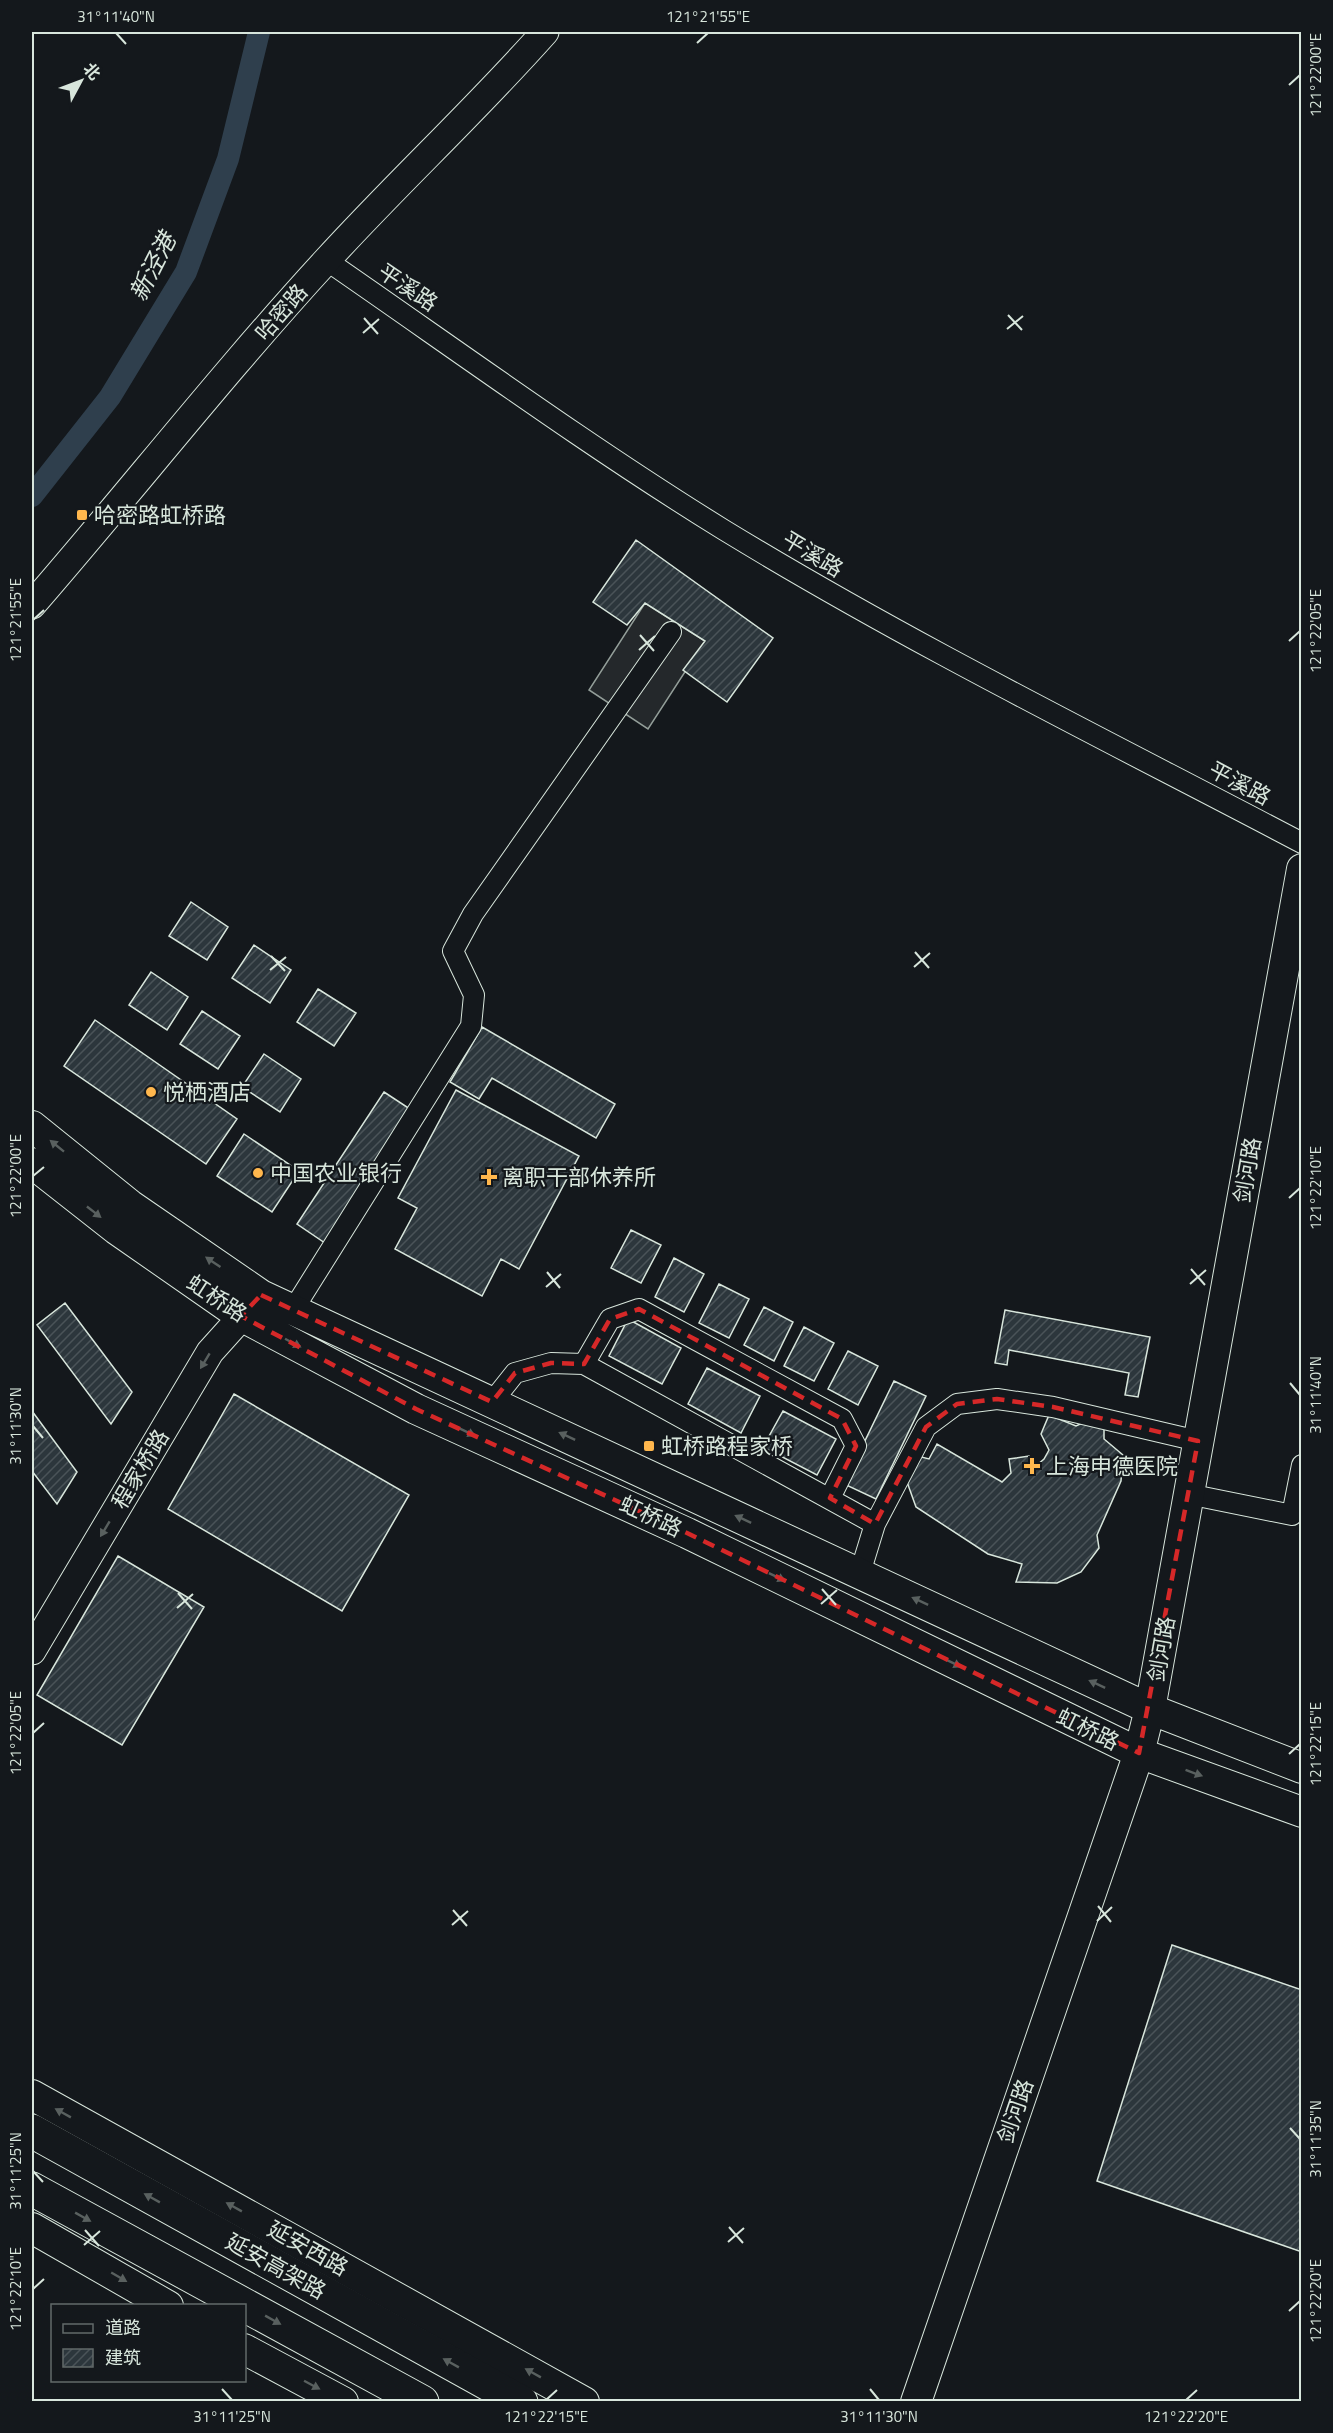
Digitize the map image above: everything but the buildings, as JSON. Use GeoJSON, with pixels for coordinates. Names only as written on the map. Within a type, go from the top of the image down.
{"type":"FeatureCollection","features":[{"type":"Feature","properties":{"kind":"highway","name":"延安高架路"},"geometry":{"type":"LineString","coordinates":[[32,2131],[521,2402]]}},
{"type":"Feature","properties":{"kind":"highway"},"geometry":{"type":"LineString","coordinates":[[32,2189],[243,2304]]}},
{"type":"Feature","properties":{"kind":"highway"},"geometry":{"type":"LineString","coordinates":[[246,2306],[422,2402]]}},
{"type":"Feature","properties":{"kind":"main road","name":"剑河路"},"geometry":{"type":"LineString","coordinates":[[916,2402],[1138,1753],[1150,1709],[1302,869]]}},
{"type":"Feature","properties":{"kind":"main road","name":"虹桥路"},"geometry":{"type":"LineString","coordinates":[[32,1126],[251,1305],[293,1310],[1150,1709],[1302,1768]]}},
{"type":"Feature","properties":{"kind":"main road","name":"虹桥路"},"geometry":{"type":"LineString","coordinates":[[32,1163],[116,1229],[251,1305],[416,1409],[687,1533],[1138,1753],[1302,1812]]}},
{"type":"Feature","properties":{"kind":"main road","name":"延安西路"},"geometry":{"type":"LineString","coordinates":[[32,2096],[584,2402]]}},
{"type":"Feature","properties":{"kind":"main road"},"geometry":{"type":"LineString","coordinates":[[32,2228],[165,2304]]}},
{"type":"Feature","properties":{"kind":"main road"},"geometry":{"type":"LineString","coordinates":[[246,2350],[343,2402]]}},
{"type":"Feature","properties":{"kind":"street","name":"哈密路"},"geometry":{"type":"LineString","coordinates":[[32,605],[327,260],[515,66],[545,32]]}},
{"type":"Feature","properties":{"kind":"street","name":"平溪路"},"geometry":{"type":"LineString","coordinates":[[327,260],[583,437],[742,540],[870,615],[1302,843]]}},
{"type":"Feature","properties":{"kind":"street"},"geometry":{"type":"LineString","coordinates":[[293,1310],[471,1026],[474,995],[453,951],[473,914],[670,632]]}},
{"type":"Feature","properties":{"kind":"street","name":"程家桥路"},"geometry":{"type":"LineString","coordinates":[[32,1651],[210,1352],[251,1305]]}},
{"type":"Feature","properties":{"kind":"street"},"geometry":{"type":"LineString","coordinates":[[584,1364],[610,1319],[639,1309],[842,1419],[856,1446],[830,1498]]}},
{"type":"Feature","properties":{"kind":"street"},"geometry":{"type":"LineString","coordinates":[[492,1402],[514,1372],[551,1362],[584,1364],[875,1524]]}},
{"type":"Feature","properties":{"kind":"street"},"geometry":{"type":"LineString","coordinates":[[860,1573],[875,1524],[926,1427],[957,1404],[997,1400],[1053,1407],[1198,1441]]}},
{"type":"Feature","properties":{"kind":"street"},"geometry":{"type":"LineString","coordinates":[[1188,1494],[1297,1516],[1302,1465]]}},
{"type":"Feature","properties":{"kind":"highlighted area"},"geometry":{"type":"Polygon","coordinates":[[[261,1295],[492,1402],[515,1373],[551,1363],[584,1364],[610,1319],[639,1309],[842,1419],[856,1446],[830,1498],[875,1524],[926,1427],[957,1404],[997,1399],[1053,1407],[1198,1441],[1139,1753],[687,1533],[416,1409],[241,1316],[261,1295]]]}},
{"type":"Feature","properties":{"kind":"shaded area"},"geometry":{"type":"Polygon","coordinates":[[[645,603],[705,641],[648,729],[589,690],[645,603]]]}},
{"type":"Feature","properties":{"kind":"waterway","name":"新泾港"},"geometry":{"type":"LineString","coordinates":[[32,496],[110,397],[186,272],[228,159],[259,32]]}},
{"type":"Feature","properties":{"kind":"place","name":"哈密路虹桥路"},"geometry":{"type":"Point","coordinates":[82,515]}},
{"type":"Feature","properties":{"kind":"place","name":"悦栖酒店"},"geometry":{"type":"Point","coordinates":[151,1092]}},
{"type":"Feature","properties":{"kind":"place","name":"中国农业银行"},"geometry":{"type":"Point","coordinates":[258,1173]}},
{"type":"Feature","properties":{"kind":"place","name":"离职干部休养所"},"geometry":{"type":"Point","coordinates":[489,1177]}},
{"type":"Feature","properties":{"kind":"place","name":"虹桥路程家桥"},"geometry":{"type":"Point","coordinates":[649,1446]}},
{"type":"Feature","properties":{"kind":"place","name":"上海申德医院"},"geometry":{"type":"Point","coordinates":[1032,1466]}}]}
